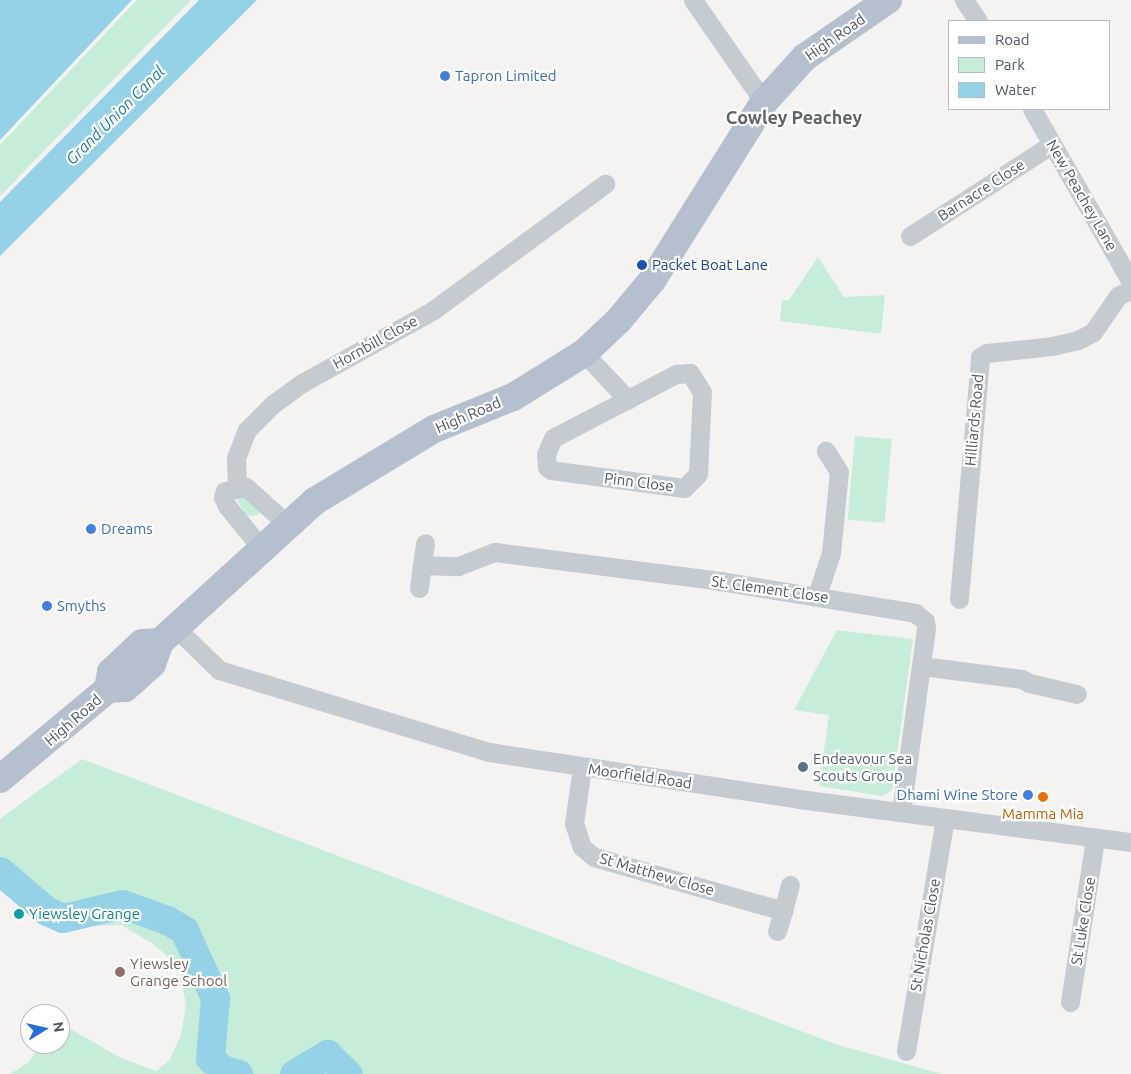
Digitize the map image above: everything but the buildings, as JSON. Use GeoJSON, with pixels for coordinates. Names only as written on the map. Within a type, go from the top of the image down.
{"type":"FeatureCollection","features":[{"type":"Feature","properties":{"kind":"main road","name":"High Road"},"geometry":{"type":"LineString","coordinates":[[0,779],[108,689],[125,688],[132,682],[152,664],[168,635],[315,501],[434,429],[513,396],[584,353],[619,320],[653,280],[724,160],[764,102],[805,57],[888,0]]}},
{"type":"Feature","properties":{"kind":"street"},"geometry":{"type":"LineString","coordinates":[[693,0],[764,102]]}},
{"type":"Feature","properties":{"kind":"street"},"geometry":{"type":"LineString","coordinates":[[964,0],[977,20]]}},
{"type":"Feature","properties":{"kind":"street","name":"New Peachey Lane"},"geometry":{"type":"LineString","coordinates":[[1033,110],[1131,282]]}},
{"type":"Feature","properties":{"kind":"street","name":"Barnacre Close"},"geometry":{"type":"LineString","coordinates":[[910,236],[1052,144]]}},
{"type":"Feature","properties":{"kind":"street","name":"Hornbill Close"},"geometry":{"type":"LineString","coordinates":[[237,486],[236,458],[247,430],[273,404],[302,383],[432,311],[605,184]]}},
{"type":"Feature","properties":{"kind":"street","name":"Hilliards Road"},"geometry":{"type":"LineString","coordinates":[[959,599],[980,357],[987,353],[1052,346],[1078,340],[1093,332],[1118,296],[1131,289]]}},
{"type":"Feature","properties":{"kind":"street"},"geometry":{"type":"LineString","coordinates":[[584,353],[628,400]]}},
{"type":"Feature","properties":{"kind":"street","name":"Pinn Close"},"geometry":{"type":"LineString","coordinates":[[690,373],[697,381],[702,392],[698,474],[693,482],[684,488],[676,488],[551,470],[547,467],[546,454],[553,438],[628,400],[676,374],[690,373]]}},
{"type":"Feature","properties":{"kind":"street"},"geometry":{"type":"LineString","coordinates":[[817,595],[831,553],[839,472],[826,451]]}},
{"type":"Feature","properties":{"kind":"street"},"geometry":{"type":"LineString","coordinates":[[262,549],[224,501],[225,491],[237,486],[254,493],[288,524]]}},
{"type":"Feature","properties":{"kind":"street"},"geometry":{"type":"LineString","coordinates":[[419,588],[425,543]]}},
{"type":"Feature","properties":{"kind":"street","name":"St. Clement Close"},"geometry":{"type":"LineString","coordinates":[[422,566],[458,566],[495,552],[817,595],[919,615],[926,624],[922,666],[900,812]]}},
{"type":"Feature","properties":{"kind":"street","name":"Moorfield Road"},"geometry":{"type":"LineString","coordinates":[[168,635],[219,670],[469,747],[582,768],[945,819],[1131,842]]}},
{"type":"Feature","properties":{"kind":"street"},"geometry":{"type":"LineString","coordinates":[[922,666],[1022,679],[1029,683],[1078,694]]}},
{"type":"Feature","properties":{"kind":"street","name":"St Matthew Close"},"geometry":{"type":"LineString","coordinates":[[582,768],[574,823],[576,836],[582,847],[594,857],[783,910]]}},
{"type":"Feature","properties":{"kind":"street","name":"St Nicholas Close"},"geometry":{"type":"LineString","coordinates":[[906,1050],[945,819]]}},
{"type":"Feature","properties":{"kind":"street","name":"St Luke Close"},"geometry":{"type":"LineString","coordinates":[[1070,1002],[1095,839]]}},
{"type":"Feature","properties":{"kind":"street"},"geometry":{"type":"LineString","coordinates":[[777,931],[790,885]]}},
{"type":"Feature","properties":{"kind":"green space"},"geometry":{"type":"Polygon","coordinates":[[[137,0],[191,0],[0,196],[0,145],[137,0]]]}},
{"type":"Feature","properties":{"kind":"green space"},"geometry":{"type":"Polygon","coordinates":[[[818,257],[844,297],[885,295],[881,334],[780,321],[782,300],[789,300],[818,257]]]}},
{"type":"Feature","properties":{"kind":"green space"},"geometry":{"type":"Polygon","coordinates":[[[855,436],[892,439],[885,523],[848,520],[855,436]]]}},
{"type":"Feature","properties":{"kind":"green space"},"geometry":{"type":"Polygon","coordinates":[[[242,494],[260,511],[258,515],[249,516],[244,512],[237,499],[242,494]]]}},
{"type":"Feature","properties":{"kind":"green space"},"geometry":{"type":"Polygon","coordinates":[[[837,630],[913,639],[892,790],[882,796],[819,786],[829,715],[794,710],[837,630]]]}},
{"type":"Feature","properties":{"kind":"green space"},"geometry":{"type":"Polygon","coordinates":[[[82,759],[838,1045],[942,1074],[10,1074],[29,1062],[34,1054],[70,1054],[70,1029],[121,1058],[156,1071],[169,1061],[181,1035],[186,1005],[179,966],[152,943],[121,925],[63,927],[42,914],[0,877],[0,873],[47,914],[62,923],[122,906],[167,921],[183,932],[213,999],[213,1034],[215,998],[184,930],[167,920],[122,904],[95,913],[63,914],[0,859],[0,819],[82,759]]]}},
{"type":"Feature","properties":{"kind":"water"},"geometry":{"type":"Polygon","coordinates":[[[0,0],[132,0],[0,140],[0,0]]]}},
{"type":"Feature","properties":{"kind":"water","name":"Grand Union Canal"},"geometry":{"type":"Polygon","coordinates":[[[199,0],[257,0],[0,256],[0,202],[199,0]]]}},
{"type":"Feature","properties":{"kind":"water"},"geometry":{"type":"Polygon","coordinates":[[[0,859],[63,914],[62,923],[47,914],[0,873],[0,859]]]}},
{"type":"Feature","properties":{"kind":"waterway"},"geometry":{"type":"LineString","coordinates":[[0,871],[47,911],[63,918],[122,904],[167,920],[184,930],[215,998],[210,1058],[222,1069],[238,1074]]}},
{"type":"Feature","properties":{"kind":"waterway"},"geometry":{"type":"LineString","coordinates":[[294,1074],[327,1054],[348,1074]]}},
{"type":"Feature","properties":{"kind":"place","name":"Tapron Limited"},"geometry":{"type":"Point","coordinates":[445,76]}},
{"type":"Feature","properties":{"kind":"place","name":"Packet Boat Lane"},"geometry":{"type":"Point","coordinates":[642,265]}},
{"type":"Feature","properties":{"kind":"place","name":"Dreams"},"geometry":{"type":"Point","coordinates":[91,529]}},
{"type":"Feature","properties":{"kind":"place","name":"Smyths"},"geometry":{"type":"Point","coordinates":[47,606]}},
{"type":"Feature","properties":{"kind":"place","name":"Endeavour Sea Scouts Group"},"geometry":{"type":"Point","coordinates":[803,767]}},
{"type":"Feature","properties":{"kind":"place","name":"Dhami Wine Store"},"geometry":{"type":"Point","coordinates":[1028,795]}},
{"type":"Feature","properties":{"kind":"place","name":"Mamma Mia"},"geometry":{"type":"Point","coordinates":[1043,797]}},
{"type":"Feature","properties":{"kind":"place","name":"Yiewsley Grange"},"geometry":{"type":"Point","coordinates":[19,914]}},
{"type":"Feature","properties":{"kind":"place","name":"Yiewsley Grange School"},"geometry":{"type":"Point","coordinates":[120,972]}},
{"type":"Feature","properties":{"kind":"district","name":"Cowley Peachey"},"geometry":{"type":"Point","coordinates":[794,117]}}]}
